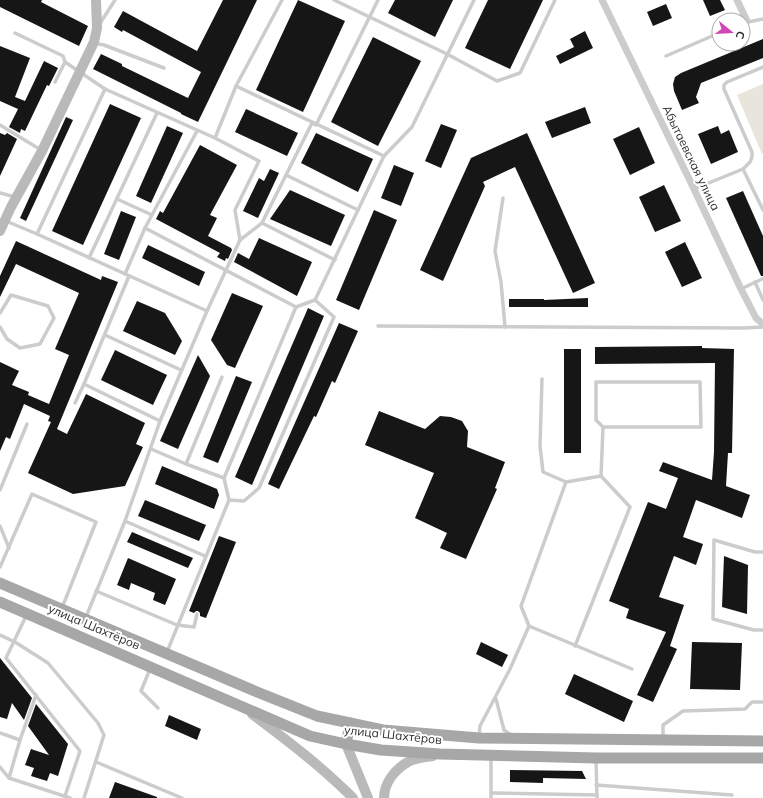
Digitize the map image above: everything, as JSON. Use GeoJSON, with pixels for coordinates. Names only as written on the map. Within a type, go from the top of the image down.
{"type":"FeatureCollection","features":[{"type":"Feature","properties":{"kind":"main road","name":"улица Шахтёров"},"geometry":{"type":"LineString","coordinates":[[0,583],[257,692],[317,716],[350,724],[383,730],[479,738],[763,741]]}},
{"type":"Feature","properties":{"kind":"main road","name":"улица Шахтёров"},"geometry":{"type":"LineString","coordinates":[[0,602],[310,736],[346,744],[380,750],[491,756],[596,758],[763,758]]}},
{"type":"Feature","properties":{"kind":"main road"},"geometry":{"type":"LineString","coordinates":[[346,744],[350,724]]}},
{"type":"Feature","properties":{"kind":"street"},"geometry":{"type":"LineString","coordinates":[[0,231],[16,197],[42,151],[94,42],[97,28],[96,0]]}},
{"type":"Feature","properties":{"kind":"street","name":"Абытаевская улица"},"geometry":{"type":"LineString","coordinates":[[602,0],[741,289],[756,318],[763,326]]}},
{"type":"Feature","properties":{"kind":"street"},"geometry":{"type":"LineString","coordinates":[[738,0],[742,12]]}},
{"type":"Feature","properties":{"kind":"street"},"geometry":{"type":"LineString","coordinates":[[244,708],[303,752],[332,777],[353,798]]}},
{"type":"Feature","properties":{"kind":"street"},"geometry":{"type":"LineString","coordinates":[[346,744],[368,798]]}},
{"type":"Feature","properties":{"kind":"street"},"geometry":{"type":"LineString","coordinates":[[384,798],[384,791],[391,776],[399,768],[409,761],[440,754]]}},
{"type":"Feature","properties":{"kind":"lane"},"geometry":{"type":"LineString","coordinates":[[97,28],[115,0]]}},
{"type":"Feature","properties":{"kind":"lane"},"geometry":{"type":"LineString","coordinates":[[215,138],[236,86],[282,0]]}},
{"type":"Feature","properties":{"kind":"lane"},"geometry":{"type":"LineString","coordinates":[[334,0],[447,54],[497,80],[520,73],[555,0]]}},
{"type":"Feature","properties":{"kind":"lane"},"geometry":{"type":"LineString","coordinates":[[316,125],[371,17],[378,0]]}},
{"type":"Feature","properties":{"kind":"lane"},"geometry":{"type":"LineString","coordinates":[[166,654],[229,500],[224,478],[296,307],[315,300],[384,156],[412,127],[474,0]]}},
{"type":"Feature","properties":{"kind":"lane"},"geometry":{"type":"LineString","coordinates":[[751,21],[763,19]]}},
{"type":"Feature","properties":{"kind":"lane"},"geometry":{"type":"LineString","coordinates":[[15,33],[63,56],[65,62],[105,89],[215,138],[259,161],[235,210],[240,240]]}},
{"type":"Feature","properties":{"kind":"lane"},"geometry":{"type":"LineString","coordinates":[[666,56],[711,36]]}},
{"type":"Feature","properties":{"kind":"lane"},"geometry":{"type":"LineString","coordinates":[[94,42],[164,68]]}},
{"type":"Feature","properties":{"kind":"lane"},"geometry":{"type":"LineString","coordinates":[[56,82],[65,62]]}},
{"type":"Feature","properties":{"kind":"lane"},"geometry":{"type":"LineString","coordinates":[[694,189],[743,169],[750,162],[752,152],[724,89],[724,85],[727,82],[763,67]]}},
{"type":"Feature","properties":{"kind":"lane"},"geometry":{"type":"LineString","coordinates":[[236,86],[384,156]]}},
{"type":"Feature","properties":{"kind":"lane"},"geometry":{"type":"LineString","coordinates":[[37,234],[105,89]]}},
{"type":"Feature","properties":{"kind":"lane"},"geometry":{"type":"LineString","coordinates":[[90,258],[157,113]]}},
{"type":"Feature","properties":{"kind":"lane"},"geometry":{"type":"LineString","coordinates":[[85,619],[125,521],[160,421],[207,311],[240,240],[262,223],[312,122]]}},
{"type":"Feature","properties":{"kind":"lane"},"geometry":{"type":"LineString","coordinates":[[0,125],[42,151]]}},
{"type":"Feature","properties":{"kind":"lane"},"geometry":{"type":"LineString","coordinates":[[125,274],[145,228],[197,131]]}},
{"type":"Feature","properties":{"kind":"lane"},"geometry":{"type":"LineString","coordinates":[[743,169],[763,210]]}},
{"type":"Feature","properties":{"kind":"lane"},"geometry":{"type":"LineString","coordinates":[[286,175],[358,210]]}},
{"type":"Feature","properties":{"kind":"lane"},"geometry":{"type":"LineString","coordinates":[[0,193],[16,197]]}},
{"type":"Feature","properties":{"kind":"lane"},"geometry":{"type":"LineString","coordinates":[[503,198],[495,251],[502,282],[505,327]]}},
{"type":"Feature","properties":{"kind":"lane"},"geometry":{"type":"LineString","coordinates":[[117,199],[152,215]]}},
{"type":"Feature","properties":{"kind":"lane"},"geometry":{"type":"LineString","coordinates":[[5,220],[207,311]]}},
{"type":"Feature","properties":{"kind":"lane"},"geometry":{"type":"LineString","coordinates":[[262,223],[335,260]]}},
{"type":"Feature","properties":{"kind":"lane"},"geometry":{"type":"LineString","coordinates":[[145,228],[296,307]]}},
{"type":"Feature","properties":{"kind":"lane"},"geometry":{"type":"LineString","coordinates":[[75,403],[129,276]]}},
{"type":"Feature","properties":{"kind":"lane"},"geometry":{"type":"LineString","coordinates":[[741,289],[762,279]]}},
{"type":"Feature","properties":{"kind":"lane"},"geometry":{"type":"LineString","coordinates":[[755,282],[763,300]]}},
{"type":"Feature","properties":{"kind":"lane"},"geometry":{"type":"LineString","coordinates":[[0,313],[11,295],[48,306],[54,318],[40,344],[26,347],[20,348],[7,339],[0,327]]}},
{"type":"Feature","properties":{"kind":"lane"},"geometry":{"type":"LineString","coordinates":[[229,500],[244,501],[259,488],[334,317],[315,300]]}},
{"type":"Feature","properties":{"kind":"lane"},"geometry":{"type":"LineString","coordinates":[[378,326],[743,328],[763,326]]}},
{"type":"Feature","properties":{"kind":"lane"},"geometry":{"type":"LineString","coordinates":[[105,335],[182,370]]}},
{"type":"Feature","properties":{"kind":"lane"},"geometry":{"type":"LineString","coordinates":[[186,464],[222,377]]}},
{"type":"Feature","properties":{"kind":"lane"},"geometry":{"type":"LineString","coordinates":[[542,378],[540,446],[543,472],[566,482],[601,476]]}},
{"type":"Feature","properties":{"kind":"lane"},"geometry":{"type":"LineString","coordinates":[[596,382],[700,382],[700,427],[604,427],[596,420],[596,382]]}},
{"type":"Feature","properties":{"kind":"lane"},"geometry":{"type":"LineString","coordinates":[[84,384],[160,421]]}},
{"type":"Feature","properties":{"kind":"lane"},"geometry":{"type":"LineString","coordinates":[[0,490],[27,424]]}},
{"type":"Feature","properties":{"kind":"lane"},"geometry":{"type":"LineString","coordinates":[[575,646],[630,507],[601,476],[604,427]]}},
{"type":"Feature","properties":{"kind":"lane"},"geometry":{"type":"LineString","coordinates":[[151,449],[224,478]]}},
{"type":"Feature","properties":{"kind":"lane"},"geometry":{"type":"LineString","coordinates":[[566,482],[521,606],[529,626],[632,669]]}},
{"type":"Feature","properties":{"kind":"lane"},"geometry":{"type":"LineString","coordinates":[[0,567],[32,494],[96,522],[61,609]]}},
{"type":"Feature","properties":{"kind":"lane"},"geometry":{"type":"LineString","coordinates":[[125,521],[205,556]]}},
{"type":"Feature","properties":{"kind":"lane"},"geometry":{"type":"LineString","coordinates":[[0,526],[9,548]]}},
{"type":"Feature","properties":{"kind":"lane"},"geometry":{"type":"LineString","coordinates":[[763,552],[755,552],[714,540],[713,619],[754,630],[763,630]]}},
{"type":"Feature","properties":{"kind":"lane"},"geometry":{"type":"LineString","coordinates":[[96,591],[177,625],[194,627],[197,614]]}},
{"type":"Feature","properties":{"kind":"lane"},"geometry":{"type":"LineString","coordinates":[[28,613],[6,658],[80,751],[64,796]]}},
{"type":"Feature","properties":{"kind":"lane"},"geometry":{"type":"LineString","coordinates":[[479,738],[480,726],[496,699],[529,626]]}},
{"type":"Feature","properties":{"kind":"lane"},"geometry":{"type":"LineString","coordinates":[[0,635],[15,642],[48,663],[98,723],[104,735],[84,798]]}},
{"type":"Feature","properties":{"kind":"lane"},"geometry":{"type":"LineString","coordinates":[[151,666],[141,691],[158,708]]}},
{"type":"Feature","properties":{"kind":"lane"},"geometry":{"type":"LineString","coordinates":[[9,778],[20,740],[36,695]]}},
{"type":"Feature","properties":{"kind":"lane"},"geometry":{"type":"LineString","coordinates":[[496,699],[504,730],[515,739]]}},
{"type":"Feature","properties":{"kind":"lane"},"geometry":{"type":"LineString","coordinates":[[663,739],[663,725],[683,711],[745,709],[752,702],[763,702]]}},
{"type":"Feature","properties":{"kind":"lane"},"geometry":{"type":"LineString","coordinates":[[0,733],[20,740]]}},
{"type":"Feature","properties":{"kind":"lane"},"geometry":{"type":"LineString","coordinates":[[491,756],[491,798]]}},
{"type":"Feature","properties":{"kind":"lane"},"geometry":{"type":"LineString","coordinates":[[491,792],[597,796],[596,758]]}},
{"type":"Feature","properties":{"kind":"lane"},"geometry":{"type":"LineString","coordinates":[[96,762],[182,798]]}},
{"type":"Feature","properties":{"kind":"lane"},"geometry":{"type":"LineString","coordinates":[[0,766],[9,778],[70,798]]}},
{"type":"Feature","properties":{"kind":"lane"},"geometry":{"type":"LineString","coordinates":[[596,785],[732,795]]}},
{"type":"Feature","properties":{"kind":"shaded area"},"geometry":{"type":"Polygon","coordinates":[[[763,84],[763,153],[762,154],[737,95],[763,84]]]}},
{"type":"Feature","properties":{"kind":"building"},"geometry":{"type":"Polygon","coordinates":[[[0,0],[42,0],[41,2],[88,26],[79,46],[0,7],[0,0]]]}},
{"type":"Feature","properties":{"kind":"building"},"geometry":{"type":"Polygon","coordinates":[[[223,0],[257,0],[198,122],[93,69],[101,54],[122,64],[122,66],[188,98],[201,72],[123,30],[122,32],[114,27],[123,11],[197,51],[223,0]]]}},
{"type":"Feature","properties":{"kind":"building"},"geometry":{"type":"Polygon","coordinates":[[[298,0],[345,21],[303,112],[256,90],[298,0]]]}},
{"type":"Feature","properties":{"kind":"building"},"geometry":{"type":"Polygon","coordinates":[[[395,0],[453,0],[435,37],[388,13],[395,0]]]}},
{"type":"Feature","properties":{"kind":"building"},"geometry":{"type":"Polygon","coordinates":[[[488,0],[543,0],[510,69],[465,48],[488,0]]]}},
{"type":"Feature","properties":{"kind":"building"},"geometry":{"type":"Polygon","coordinates":[[[703,0],[720,0],[725,10],[720,12],[711,12],[710,16],[703,0]]]}},
{"type":"Feature","properties":{"kind":"building"},"geometry":{"type":"Polygon","coordinates":[[[666,4],[672,18],[653,26],[647,12],[666,4]]]}},
{"type":"Feature","properties":{"kind":"building"},"geometry":{"type":"Polygon","coordinates":[[[585,31],[593,48],[560,64],[556,56],[574,47],[570,39],[585,31]]]}},
{"type":"Feature","properties":{"kind":"building"},"geometry":{"type":"Polygon","coordinates":[[[373,37],[421,61],[378,146],[331,122],[373,37]]]}},
{"type":"Feature","properties":{"kind":"building"},"geometry":{"type":"Polygon","coordinates":[[[763,39],[763,58],[701,83],[696,97],[699,103],[682,110],[674,91],[673,84],[675,77],[681,73],[732,52],[751,52],[751,44],[763,39]]]}},
{"type":"Feature","properties":{"kind":"building"},"geometry":{"type":"Polygon","coordinates":[[[0,46],[30,58],[15,97],[25,101],[44,61],[58,68],[49,86],[47,85],[25,131],[21,129],[20,133],[9,127],[18,109],[0,101],[0,46]]]}},
{"type":"Feature","properties":{"kind":"building"},"geometry":{"type":"Polygon","coordinates":[[[110,104],[141,118],[83,245],[52,231],[110,104]]]}},
{"type":"Feature","properties":{"kind":"building"},"geometry":{"type":"Polygon","coordinates":[[[585,107],[591,123],[552,138],[545,122],[585,107]]]}},
{"type":"Feature","properties":{"kind":"building"},"geometry":{"type":"Polygon","coordinates":[[[246,109],[298,133],[287,156],[235,132],[246,109]]]}},
{"type":"Feature","properties":{"kind":"building"},"geometry":{"type":"Polygon","coordinates":[[[66,117],[73,120],[26,221],[20,218],[66,117]]]}},
{"type":"Feature","properties":{"kind":"building"},"geometry":{"type":"Polygon","coordinates":[[[441,124],[457,130],[441,168],[425,161],[441,124]]]}},
{"type":"Feature","properties":{"kind":"building"},"geometry":{"type":"Polygon","coordinates":[[[167,126],[183,133],[151,203],[136,196],[167,126]]]}},
{"type":"Feature","properties":{"kind":"building"},"geometry":{"type":"Polygon","coordinates":[[[718,126],[721,134],[729,130],[738,152],[711,164],[698,134],[718,126]]]}},
{"type":"Feature","properties":{"kind":"building"},"geometry":{"type":"Polygon","coordinates":[[[639,127],[655,163],[630,175],[613,139],[639,127]]]}},
{"type":"Feature","properties":{"kind":"building"},"geometry":{"type":"Polygon","coordinates":[[[0,133],[5,135],[7,133],[17,139],[0,176],[0,133]]]}},
{"type":"Feature","properties":{"kind":"building"},"geometry":{"type":"Polygon","coordinates":[[[316,133],[373,159],[358,192],[301,163],[316,133]]]}},
{"type":"Feature","properties":{"kind":"building"},"geometry":{"type":"Polygon","coordinates":[[[527,133],[595,283],[573,293],[515,167],[483,182],[485,186],[443,281],[420,270],[471,158],[527,133]]]}},
{"type":"Feature","properties":{"kind":"building"},"geometry":{"type":"Polygon","coordinates":[[[200,145],[237,165],[210,215],[217,218],[208,236],[231,248],[232,250],[228,259],[226,258],[225,261],[217,257],[220,253],[156,219],[160,211],[163,213],[200,145]]]}},
{"type":"Feature","properties":{"kind":"building"},"geometry":{"type":"Polygon","coordinates":[[[394,165],[414,173],[401,206],[381,198],[394,165]]]}},
{"type":"Feature","properties":{"kind":"building"},"geometry":{"type":"Polygon","coordinates":[[[270,169],[279,173],[258,218],[243,211],[259,178],[264,181],[270,169]]]}},
{"type":"Feature","properties":{"kind":"building"},"geometry":{"type":"Polygon","coordinates":[[[664,185],[681,221],[655,232],[639,197],[664,185]]]}},
{"type":"Feature","properties":{"kind":"building"},"geometry":{"type":"Polygon","coordinates":[[[290,190],[345,215],[331,246],[270,219],[290,190]]]}},
{"type":"Feature","properties":{"kind":"building"},"geometry":{"type":"Polygon","coordinates":[[[743,191],[763,236],[763,276],[761,276],[726,198],[743,191]]]}},
{"type":"Feature","properties":{"kind":"building"},"geometry":{"type":"Polygon","coordinates":[[[374,210],[397,220],[359,310],[336,300],[374,210]]]}},
{"type":"Feature","properties":{"kind":"building"},"geometry":{"type":"Polygon","coordinates":[[[121,211],[136,217],[119,260],[104,254],[121,211]]]}},
{"type":"Feature","properties":{"kind":"building"},"geometry":{"type":"Polygon","coordinates":[[[259,238],[312,262],[297,296],[234,262],[238,253],[249,259],[259,238]]]}},
{"type":"Feature","properties":{"kind":"building"},"geometry":{"type":"Polygon","coordinates":[[[16,241],[101,280],[102,276],[118,282],[57,429],[67,434],[86,394],[145,423],[136,444],[143,447],[125,486],[73,494],[28,473],[51,422],[48,421],[50,416],[24,404],[10,439],[6,437],[0,451],[0,362],[19,371],[12,385],[29,392],[28,395],[49,404],[69,355],[55,349],[79,293],[16,264],[0,297],[0,276],[16,241]]]}},
{"type":"Feature","properties":{"kind":"building"},"geometry":{"type":"Polygon","coordinates":[[[685,242],[702,278],[682,287],[665,252],[685,242]]]}},
{"type":"Feature","properties":{"kind":"building"},"geometry":{"type":"Polygon","coordinates":[[[148,245],[205,272],[199,286],[142,258],[148,245]]]}},
{"type":"Feature","properties":{"kind":"building"},"geometry":{"type":"Polygon","coordinates":[[[232,293],[263,306],[235,368],[227,365],[211,340],[232,293]]]}},
{"type":"Feature","properties":{"kind":"building"},"geometry":{"type":"Polygon","coordinates":[[[588,298],[588,307],[509,307],[509,299],[544,300],[588,298]]]}},
{"type":"Feature","properties":{"kind":"building"},"geometry":{"type":"Polygon","coordinates":[[[137,301],[165,313],[182,341],[175,355],[123,331],[137,301]]]}},
{"type":"Feature","properties":{"kind":"building"},"geometry":{"type":"Polygon","coordinates":[[[308,308],[324,316],[252,485],[235,477],[308,308]]]}},
{"type":"Feature","properties":{"kind":"building"},"geometry":{"type":"Polygon","coordinates":[[[339,323],[358,331],[335,383],[332,381],[316,417],[314,416],[279,489],[268,484],[339,323]]]}},
{"type":"Feature","properties":{"kind":"building"},"geometry":{"type":"Polygon","coordinates":[[[702,346],[702,348],[734,349],[732,453],[728,453],[726,486],[750,495],[742,518],[696,500],[683,537],[703,544],[696,565],[674,556],[659,597],[684,605],[670,646],[677,649],[653,702],[637,695],[666,632],[626,618],[629,609],[609,601],[648,502],[666,509],[678,478],[659,471],[663,462],[712,480],[714,452],[715,363],[595,364],[595,347],[702,346]]]}},
{"type":"Feature","properties":{"kind":"building"},"geometry":{"type":"Polygon","coordinates":[[[564,349],[581,349],[581,453],[564,453],[564,349]]]}},
{"type":"Feature","properties":{"kind":"building"},"geometry":{"type":"Polygon","coordinates":[[[115,350],[167,375],[153,405],[101,380],[115,350]]]}},
{"type":"Feature","properties":{"kind":"building"},"geometry":{"type":"Polygon","coordinates":[[[198,355],[210,376],[178,449],[160,441],[198,355]]]}},
{"type":"Feature","properties":{"kind":"building"},"geometry":{"type":"Polygon","coordinates":[[[236,376],[252,382],[218,463],[203,457],[236,376]]]}},
{"type":"Feature","properties":{"kind":"building"},"geometry":{"type":"Polygon","coordinates":[[[379,411],[425,429],[440,416],[451,417],[462,421],[468,431],[467,447],[505,462],[495,488],[497,489],[466,559],[440,548],[447,533],[415,518],[434,473],[365,445],[379,411]]]}},
{"type":"Feature","properties":{"kind":"building"},"geometry":{"type":"Polygon","coordinates":[[[162,466],[217,489],[219,495],[214,509],[155,484],[162,466]]]}},
{"type":"Feature","properties":{"kind":"building"},"geometry":{"type":"Polygon","coordinates":[[[145,500],[206,525],[199,541],[138,516],[145,500]]]}},
{"type":"Feature","properties":{"kind":"building"},"geometry":{"type":"Polygon","coordinates":[[[132,532],[193,558],[188,568],[127,542],[132,532]]]}},
{"type":"Feature","properties":{"kind":"building"},"geometry":{"type":"Polygon","coordinates":[[[219,536],[236,542],[206,618],[200,616],[198,611],[194,613],[189,611],[219,536]]]}},
{"type":"Feature","properties":{"kind":"building"},"geometry":{"type":"Polygon","coordinates":[[[724,556],[748,565],[747,614],[722,607],[724,556]]]}},
{"type":"Feature","properties":{"kind":"building"},"geometry":{"type":"Polygon","coordinates":[[[128,558],[176,579],[165,605],[153,600],[155,593],[131,583],[129,590],[117,585],[128,558]]]}},
{"type":"Feature","properties":{"kind":"building"},"geometry":{"type":"Polygon","coordinates":[[[481,642],[508,655],[502,667],[476,654],[481,642]]]}},
{"type":"Feature","properties":{"kind":"building"},"geometry":{"type":"Polygon","coordinates":[[[692,642],[742,643],[740,690],[690,689],[692,642]]]}},
{"type":"Feature","properties":{"kind":"building"},"geometry":{"type":"Polygon","coordinates":[[[0,658],[32,698],[24,720],[12,703],[7,719],[0,717],[0,658]]]}},
{"type":"Feature","properties":{"kind":"building"},"geometry":{"type":"Polygon","coordinates":[[[574,674],[633,701],[624,722],[565,694],[574,674]]]}},
{"type":"Feature","properties":{"kind":"building"},"geometry":{"type":"Polygon","coordinates":[[[36,704],[68,744],[58,776],[50,773],[47,781],[31,776],[34,768],[25,765],[31,749],[49,755],[28,726],[36,704]]]}},
{"type":"Feature","properties":{"kind":"building"},"geometry":{"type":"Polygon","coordinates":[[[169,715],[201,729],[197,740],[165,726],[169,715]]]}},
{"type":"Feature","properties":{"kind":"building"},"geometry":{"type":"Polygon","coordinates":[[[510,770],[582,771],[586,779],[543,778],[543,783],[510,782],[510,770]]]}},
{"type":"Feature","properties":{"kind":"building"},"geometry":{"type":"Polygon","coordinates":[[[115,782],[157,797],[157,798],[109,798],[115,782]]]}}]}
